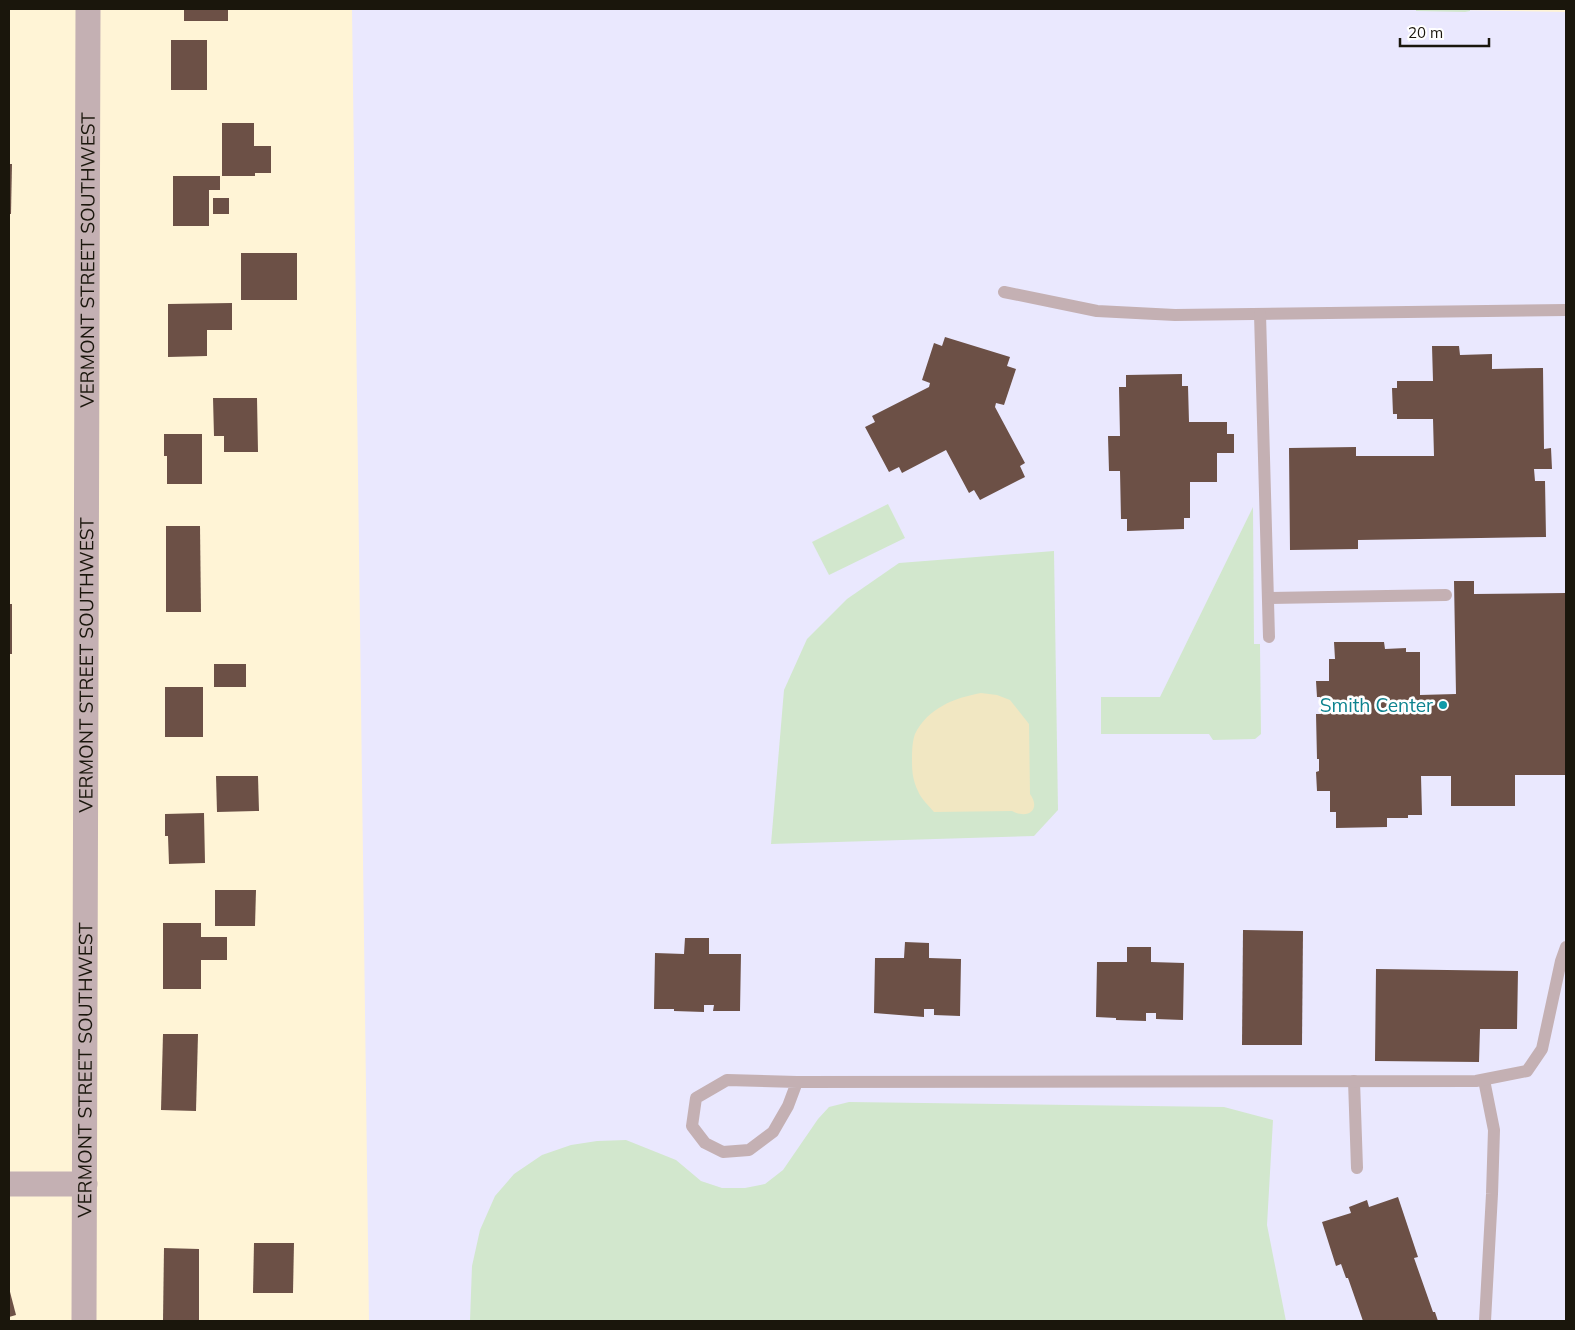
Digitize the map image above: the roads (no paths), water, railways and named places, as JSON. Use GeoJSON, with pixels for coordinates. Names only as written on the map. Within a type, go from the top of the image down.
{"type":"FeatureCollection","features":[{"type":"Feature","properties":{"kind":"street","name":"VERMONT STREET SOUTHWEST"},"geometry":{"type":"LineString","coordinates":[[84,1321],[88,9]]}},
{"type":"Feature","properties":{"kind":"street"},"geometry":{"type":"LineString","coordinates":[[9,1184],[85,1184]]}},
{"type":"Feature","properties":{"kind":"lane"},"geometry":{"type":"LineString","coordinates":[[1004,292],[1097,311],[1175,315],[1566,310]]}},
{"type":"Feature","properties":{"kind":"lane"},"geometry":{"type":"LineString","coordinates":[[1260,314],[1269,637]]}},
{"type":"Feature","properties":{"kind":"lane"},"geometry":{"type":"LineString","coordinates":[[1268,598],[1446,595]]}},
{"type":"Feature","properties":{"kind":"lane"},"geometry":{"type":"LineString","coordinates":[[797,1082],[788,1106],[773,1132],[749,1150],[723,1152],[705,1143],[692,1126],[696,1098],[727,1080],[797,1082],[1484,1080],[1527,1071],[1542,1049],[1561,961],[1566,947]]}},
{"type":"Feature","properties":{"kind":"lane"},"geometry":{"type":"LineString","coordinates":[[1484,1080],[1494,1130],[1485,1321]]}},
{"type":"Feature","properties":{"kind":"lane"},"geometry":{"type":"LineString","coordinates":[[1354,1081],[1357,1168]]}},
{"type":"Feature","properties":{"kind":"place","name":"Smith Center"},"geometry":{"type":"Point","coordinates":[1443,705]}}]}
